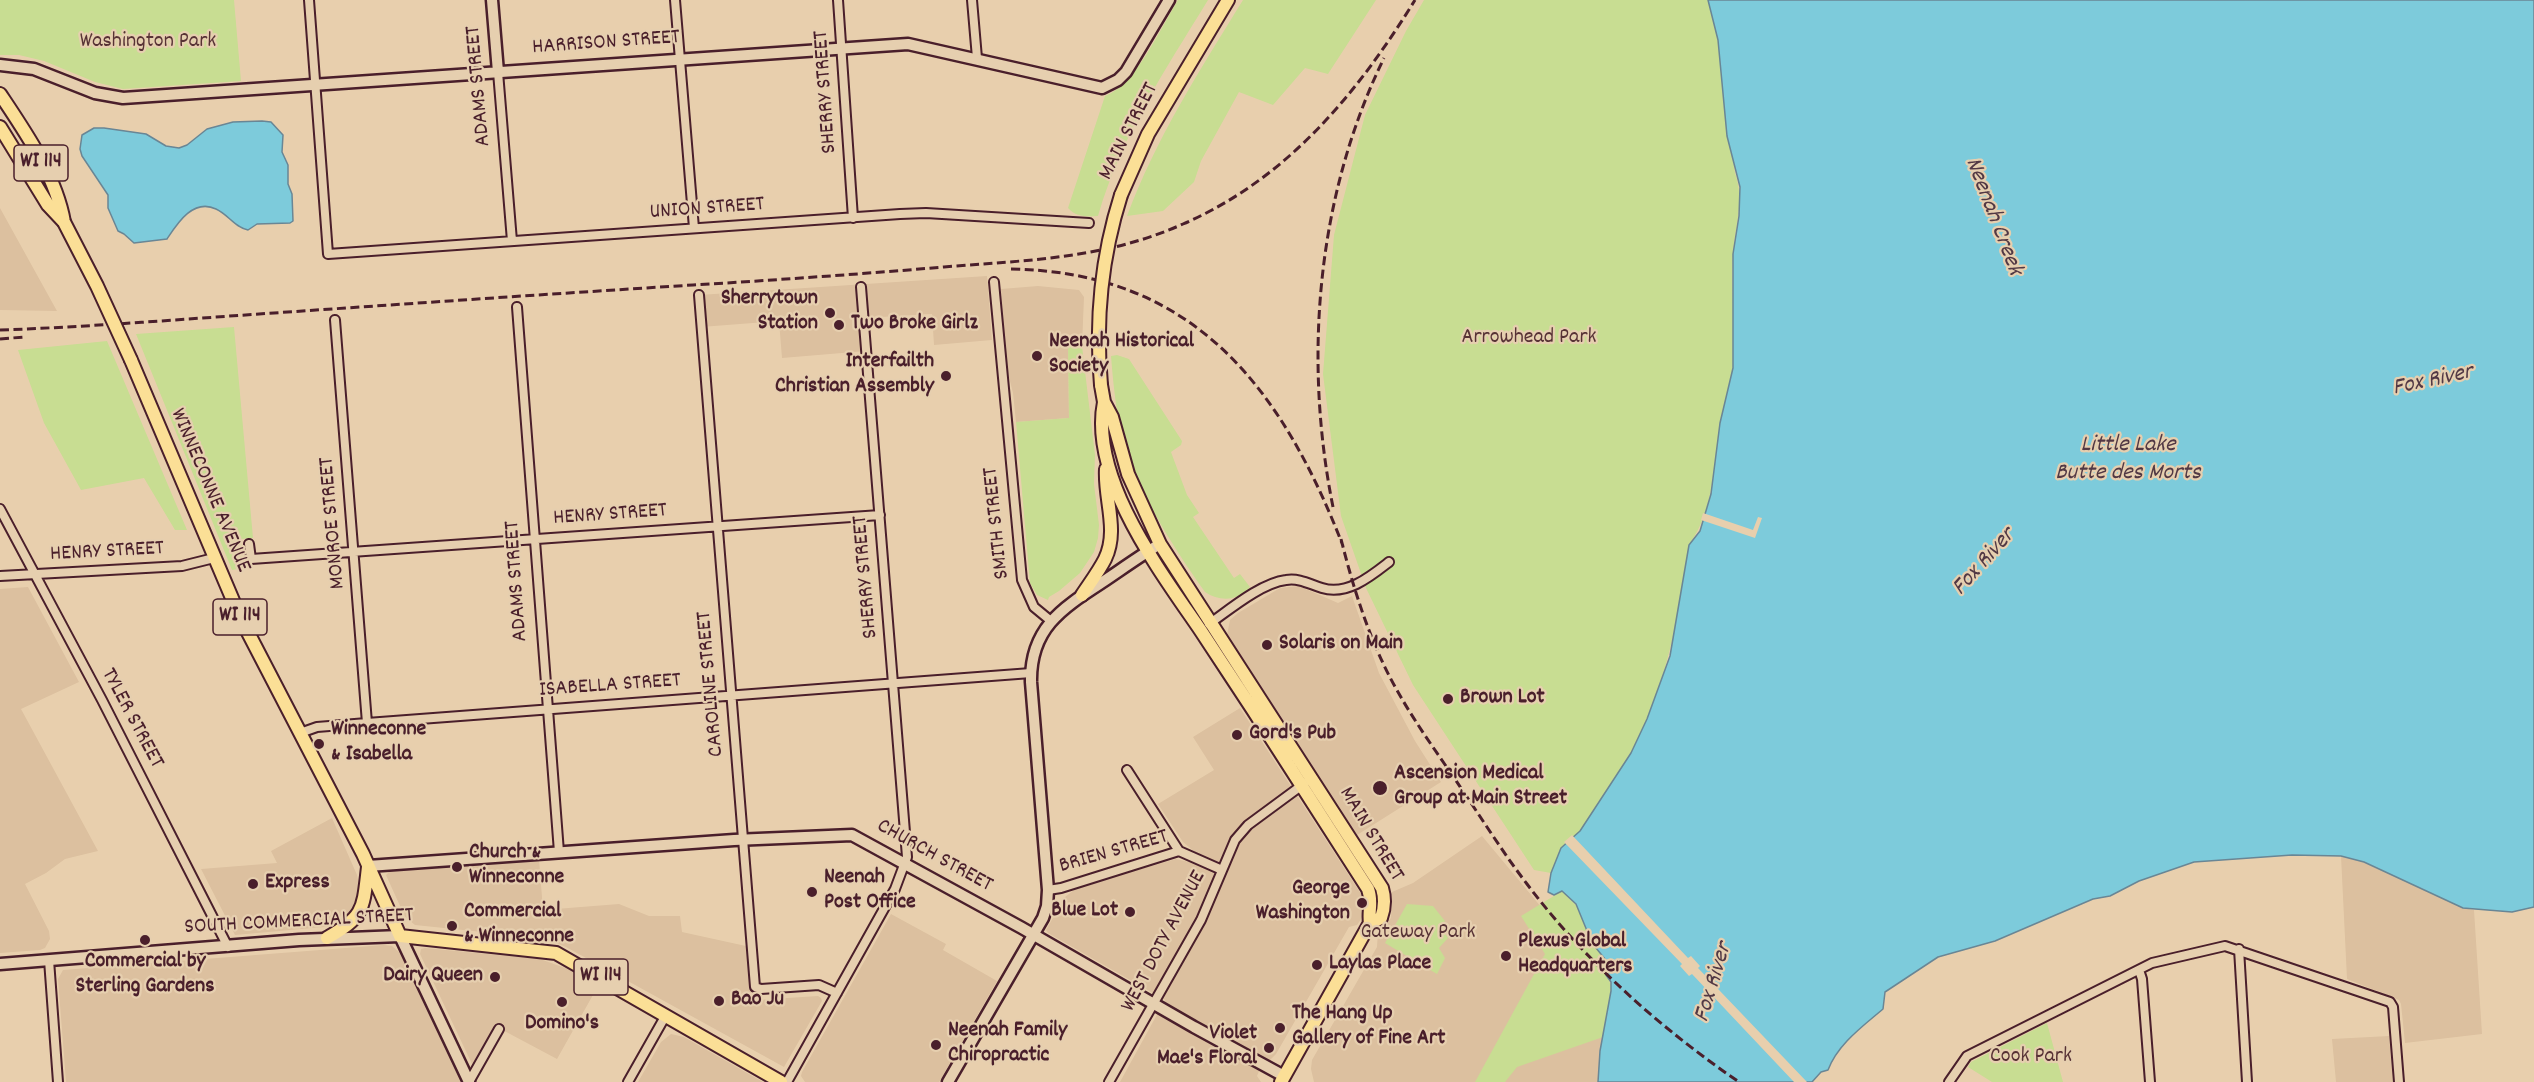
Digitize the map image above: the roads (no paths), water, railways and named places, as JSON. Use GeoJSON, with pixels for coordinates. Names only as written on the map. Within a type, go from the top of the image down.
{"type":"FeatureCollection","features":[{"type":"Feature","properties":{"kind":"main road","name":"MAIN STREET"},"geometry":{"type":"LineString","coordinates":[[1228,0],[1148,134],[1121,195],[1107,243],[1100,292],[1097,334],[1101,385],[1104,402],[1112,417],[1128,474],[1161,544],[1211,622],[1307,782]]}},
{"type":"Feature","properties":{"kind":"main road","name":"WINNECONNE AVENUE"},"geometry":{"type":"LineString","coordinates":[[0,94],[60,199],[64,222]]}},
{"type":"Feature","properties":{"kind":"main road","name":"WINNECONNE AVENUE"},"geometry":{"type":"LineString","coordinates":[[0,127],[48,205],[64,222],[97,286],[254,645],[368,866],[400,936]]}},
{"type":"Feature","properties":{"kind":"main road","name":"MAIN STREET"},"geometry":{"type":"LineString","coordinates":[[1104,402],[1101,418],[1107,456],[1125,509],[1148,552],[1200,630],[1382,888],[1384,899],[1381,918],[1370,923],[1286,1080]]}},
{"type":"Feature","properties":{"kind":"main road"},"geometry":{"type":"LineString","coordinates":[[1082,595],[1105,559],[1110,540],[1107,456]]}},
{"type":"Feature","properties":{"kind":"main road"},"geometry":{"type":"LineString","coordinates":[[327,938],[347,926],[362,909],[368,866]]}},
{"type":"Feature","properties":{"kind":"main road","name":"SOUTH COMMERCIAL STREET"},"geometry":{"type":"LineString","coordinates":[[400,936],[556,953],[781,1082]]}},
{"type":"Feature","properties":{"kind":"street"},"geometry":{"type":"LineString","coordinates":[[309,0],[316,84]]}},
{"type":"Feature","properties":{"kind":"street","name":"ADAMS STREET"},"geometry":{"type":"LineString","coordinates":[[492,0],[512,241]]}},
{"type":"Feature","properties":{"kind":"street"},"geometry":{"type":"LineString","coordinates":[[675,0],[694,228]]}},
{"type":"Feature","properties":{"kind":"street","name":"SHERRY STREET"},"geometry":{"type":"LineString","coordinates":[[838,0],[854,218]]}},
{"type":"Feature","properties":{"kind":"street"},"geometry":{"type":"LineString","coordinates":[[972,0],[977,58]]}},
{"type":"Feature","properties":{"kind":"street","name":"HARRISON STREET"},"geometry":{"type":"LineString","coordinates":[[0,65],[34,69],[95,93],[123,98],[908,44],[977,58],[1095,87],[1110,86],[1126,72],[1168,0]]}},
{"type":"Feature","properties":{"kind":"street","name":"UNION STREET"},"geometry":{"type":"LineString","coordinates":[[316,84],[328,254],[926,213],[1089,224]]}},
{"type":"Feature","properties":{"kind":"street","name":"SMITH STREET"},"geometry":{"type":"LineString","coordinates":[[994,282],[1022,580],[1034,607],[1050,621]]}},
{"type":"Feature","properties":{"kind":"street","name":"SHERRY STREET"},"geometry":{"type":"LineString","coordinates":[[861,287],[907,848],[905,865]]}},
{"type":"Feature","properties":{"kind":"street","name":"CAROLINE STREET"},"geometry":{"type":"LineString","coordinates":[[699,295],[755,987],[761,989],[819,985],[837,993]]}},
{"type":"Feature","properties":{"kind":"street","name":"ADAMS STREET"},"geometry":{"type":"LineString","coordinates":[[517,307],[558,852]]}},
{"type":"Feature","properties":{"kind":"street","name":"MONROE STREET"},"geometry":{"type":"LineString","coordinates":[[335,320],[367,723]]}},
{"type":"Feature","properties":{"kind":"street","name":"TYLER STREET"},"geometry":{"type":"LineString","coordinates":[[0,509],[112,720],[228,947]]}},
{"type":"Feature","properties":{"kind":"street","name":"HENRY STREET"},"geometry":{"type":"LineString","coordinates":[[249,544],[251,559],[880,515]]}},
{"type":"Feature","properties":{"kind":"street"},"geometry":{"type":"LineString","coordinates":[[948,1082],[1046,911],[1048,890],[1031,673],[1037,644],[1050,621],[1082,595],[1161,544]]}},
{"type":"Feature","properties":{"kind":"street","name":"HENRY STREET"},"geometry":{"type":"LineString","coordinates":[[0,576],[182,566],[214,558]]}},
{"type":"Feature","properties":{"kind":"street"},"geometry":{"type":"LineString","coordinates":[[1200,630],[1271,584],[1297,580],[1322,588],[1341,588],[1360,583],[1389,562]]}},
{"type":"Feature","properties":{"kind":"street","name":"ISABELLA STREET"},"geometry":{"type":"LineString","coordinates":[[300,733],[317,727],[1031,673]]}},
{"type":"Feature","properties":{"kind":"street"},"geometry":{"type":"LineString","coordinates":[[1127,770],[1179,851]]}},
{"type":"Feature","properties":{"kind":"street","name":"WEST DOTY AVENUE"},"geometry":{"type":"LineString","coordinates":[[1109,1082],[1205,912],[1232,845],[1239,834],[1307,782]]}},
{"type":"Feature","properties":{"kind":"street","name":"CHURCH STREET"},"geometry":{"type":"LineString","coordinates":[[368,866],[846,834],[1033,934],[1286,1080]]}},
{"type":"Feature","properties":{"kind":"street","name":"BRIEN STREET"},"geometry":{"type":"LineString","coordinates":[[1048,890],[1179,851],[1222,870]]}},
{"type":"Feature","properties":{"kind":"street"},"geometry":{"type":"LineString","coordinates":[[787,1082],[895,889],[905,865]]}},
{"type":"Feature","properties":{"kind":"street"},"geometry":{"type":"LineString","coordinates":[[400,936],[469,1082]]}},
{"type":"Feature","properties":{"kind":"street","name":"SOUTH COMMERCIAL STREET"},"geometry":{"type":"LineString","coordinates":[[0,964],[327,938],[400,936]]}},
{"type":"Feature","properties":{"kind":"street"},"geometry":{"type":"LineString","coordinates":[[1948,1082],[1967,1056],[2159,961],[2220,946],[2239,949],[2384,1000],[2393,1007],[2399,1082]]}},
{"type":"Feature","properties":{"kind":"street"},"geometry":{"type":"LineString","coordinates":[[2239,949],[2247,1082]]}},
{"type":"Feature","properties":{"kind":"street"},"geometry":{"type":"LineString","coordinates":[[49,960],[58,1082]]}},
{"type":"Feature","properties":{"kind":"street"},"geometry":{"type":"LineString","coordinates":[[2139,970],[2142,979],[2150,1082]]}},
{"type":"Feature","properties":{"kind":"street"},"geometry":{"type":"LineString","coordinates":[[628,1082],[666,1015]]}},
{"type":"Feature","properties":{"kind":"street"},"geometry":{"type":"LineString","coordinates":[[469,1082],[499,1029]]}},
{"type":"Feature","properties":{"kind":"water","name":"Little Lake Butte des Morts"},"geometry":{"type":"Polygon","coordinates":[[[1708,0],[2534,0],[2534,907],[2512,912],[2463,908],[2364,862],[2341,856],[2292,855],[2194,862],[2139,881],[2110,896],[2093,899],[1995,941],[1938,957],[1885,992],[1883,1009],[1851,1036],[1838,1052],[1828,1070],[1821,1072],[1812,1082],[1598,1082],[1600,1051],[1611,991],[1611,982],[1606,975],[1613,969],[1592,943],[1576,904],[1562,891],[1554,895],[1548,892],[1551,873],[1561,848],[1580,831],[1631,753],[1647,719],[1670,656],[1689,545],[1700,531],[1711,494],[1720,423],[1733,368],[1733,254],[1739,216],[1740,187],[1727,136],[1718,40],[1708,0]]]}},
{"type":"Feature","properties":{"kind":"water"},"geometry":{"type":"Polygon","coordinates":[[[233,122],[271,122],[283,135],[282,152],[288,165],[288,184],[292,194],[293,221],[290,223],[257,224],[248,230],[216,209],[200,207],[187,214],[167,239],[134,243],[118,231],[108,208],[108,195],[82,156],[80,149],[82,135],[94,128],[146,134],[166,146],[179,148],[187,145],[207,129],[233,122]]]}},
{"type":"Feature","properties":{"kind":"railway"},"geometry":{"type":"LineString","coordinates":[[0,330],[850,274],[1036,260],[1095,251],[1154,236],[1183,224],[1255,183],[1287,158],[1344,100],[1393,35],[1415,0]]}},
{"type":"Feature","properties":{"kind":"railway"},"geometry":{"type":"LineString","coordinates":[[1333,507],[1324,451],[1319,393],[1318,336],[1322,278],[1331,221],[1344,165],[1361,111],[1384,58]]}},
{"type":"Feature","properties":{"kind":"railway"},"geometry":{"type":"LineString","coordinates":[[1011,269],[1075,275],[1132,291],[1180,316],[1223,349],[1259,390],[1291,436],[1319,489],[1343,546]]}},
{"type":"Feature","properties":{"kind":"railway"},"geometry":{"type":"LineString","coordinates":[[0,339],[24,337]]}},
{"type":"Feature","properties":{"kind":"railway"},"geometry":{"type":"LineString","coordinates":[[1341,539],[1364,617],[1388,674],[1421,730],[1502,850],[1573,940],[1625,992],[1681,1039],[1739,1082]]}},
{"type":"Feature","properties":{"kind":"place","name":"Sherrytown Station"},"geometry":{"type":"Point","coordinates":[830,313]}},
{"type":"Feature","properties":{"kind":"place","name":"Two Broke Girlz"},"geometry":{"type":"Point","coordinates":[839,325]}},
{"type":"Feature","properties":{"kind":"place","name":"Neenah Historical Society"},"geometry":{"type":"Point","coordinates":[1037,356]}},
{"type":"Feature","properties":{"kind":"place","name":"Interfailth Christian Assembly"},"geometry":{"type":"Point","coordinates":[946,376]}},
{"type":"Feature","properties":{"kind":"place","name":"Solaris on Main"},"geometry":{"type":"Point","coordinates":[1267,645]}},
{"type":"Feature","properties":{"kind":"place","name":"Brown Lot"},"geometry":{"type":"Point","coordinates":[1448,699]}},
{"type":"Feature","properties":{"kind":"place","name":"Gord's Pub"},"geometry":{"type":"Point","coordinates":[1237,735]}},
{"type":"Feature","properties":{"kind":"place","name":"Winneconne & Isabella"},"geometry":{"type":"Point","coordinates":[319,744]}},
{"type":"Feature","properties":{"kind":"place","name":"Ascension Medical Group at Main Street"},"geometry":{"type":"Point","coordinates":[1380,788]}},
{"type":"Feature","properties":{"kind":"place","name":"Church & Winneconne"},"geometry":{"type":"Point","coordinates":[457,867]}},
{"type":"Feature","properties":{"kind":"place","name":"Express"},"geometry":{"type":"Point","coordinates":[253,884]}},
{"type":"Feature","properties":{"kind":"place","name":"Neenah Post Office"},"geometry":{"type":"Point","coordinates":[812,892]}},
{"type":"Feature","properties":{"kind":"place","name":"George Washington"},"geometry":{"type":"Point","coordinates":[1362,903]}},
{"type":"Feature","properties":{"kind":"place","name":"Blue Lot"},"geometry":{"type":"Point","coordinates":[1130,912]}},
{"type":"Feature","properties":{"kind":"place","name":"Commercial & Winneconne"},"geometry":{"type":"Point","coordinates":[452,926]}},
{"type":"Feature","properties":{"kind":"place","name":"Commercial by Sterling Gardens"},"geometry":{"type":"Point","coordinates":[145,940]}},
{"type":"Feature","properties":{"kind":"place","name":"Plexus Global Headquarters"},"geometry":{"type":"Point","coordinates":[1506,956]}},
{"type":"Feature","properties":{"kind":"place","name":"Laylas Place"},"geometry":{"type":"Point","coordinates":[1317,965]}},
{"type":"Feature","properties":{"kind":"place","name":"Dairy Queen"},"geometry":{"type":"Point","coordinates":[495,977]}},
{"type":"Feature","properties":{"kind":"place","name":"Bao Ju"},"geometry":{"type":"Point","coordinates":[719,1001]}},
{"type":"Feature","properties":{"kind":"place","name":"Domino's"},"geometry":{"type":"Point","coordinates":[562,1002]}},
{"type":"Feature","properties":{"kind":"place","name":"The Hang Up Gallery of Fine Art"},"geometry":{"type":"Point","coordinates":[1280,1028]}},
{"type":"Feature","properties":{"kind":"place","name":"Neenah Family Chiropractic"},"geometry":{"type":"Point","coordinates":[936,1045]}},
{"type":"Feature","properties":{"kind":"place","name":"Violet Mae's Floral"},"geometry":{"type":"Point","coordinates":[1269,1048]}},
{"type":"Feature","properties":{"kind":"park label","name":"Washington Park"},"geometry":{"type":"Point","coordinates":[148,43]}},
{"type":"Feature","properties":{"kind":"park label","name":"Arrowhead Park"},"geometry":{"type":"Point","coordinates":[1529,339]}},
{"type":"Feature","properties":{"kind":"park label","name":"Gateway Park"},"geometry":{"type":"Point","coordinates":[1418,934]}},
{"type":"Feature","properties":{"kind":"park label","name":"Cook Park"},"geometry":{"type":"Point","coordinates":[2031,1058]}},
{"type":"Feature","properties":{"kind":"water label","name":"Neenah Creek"},"geometry":{"type":"Point","coordinates":[1992,217]}},
{"type":"Feature","properties":{"kind":"water label","name":"Fox River"},"geometry":{"type":"Point","coordinates":[2433,382]}},
{"type":"Feature","properties":{"kind":"water label","name":"Fox River"},"geometry":{"type":"Point","coordinates":[1985,563]}},
{"type":"Feature","properties":{"kind":"water label","name":"Fox River"},"geometry":{"type":"Point","coordinates":[1715,983]}}]}
